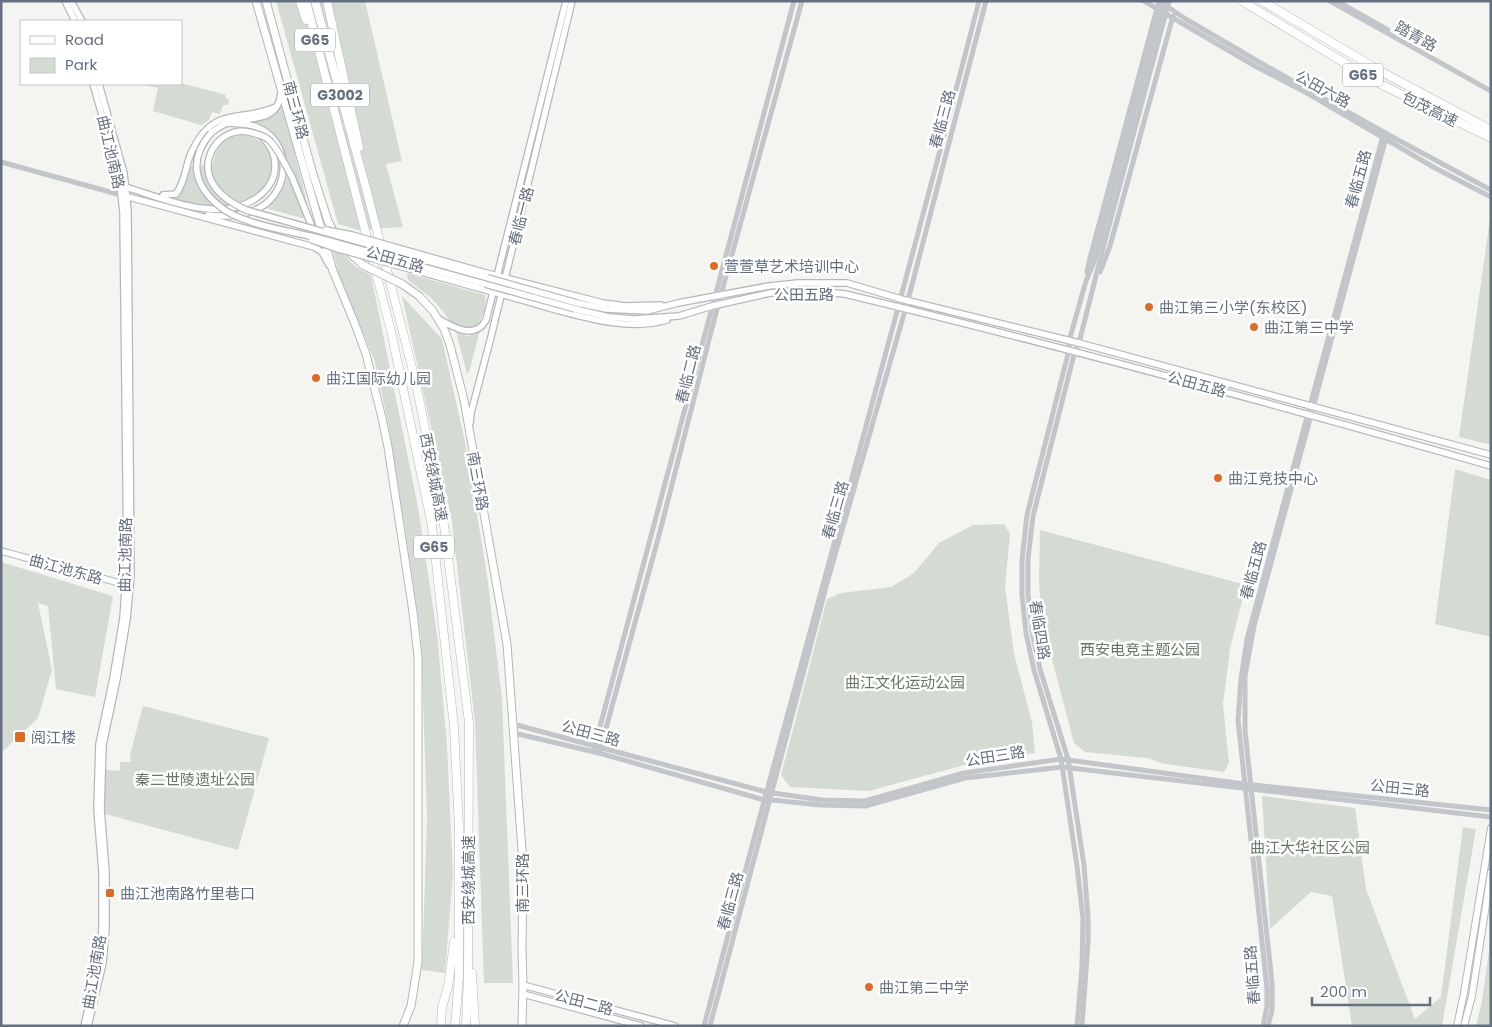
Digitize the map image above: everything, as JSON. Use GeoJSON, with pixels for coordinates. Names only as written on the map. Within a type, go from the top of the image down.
{"type":"FeatureCollection","features":[{"type":"Feature","properties":{"kind":"highway","name":"南三环路"},"geometry":{"type":"LineString","coordinates":[[256,1],[333,272],[366,354],[388,447],[413,612],[418,657],[418,962],[411,1006],[403,1026]]}},
{"type":"Feature","properties":{"kind":"highway","name":"南三环路"},"geometry":{"type":"LineString","coordinates":[[266,1],[312,171],[328,221],[340,244],[363,265],[402,284],[419,296],[439,319],[450,345],[464,400],[507,644],[523,864],[522,1026]]}},
{"type":"Feature","properties":{"kind":"highway"},"geometry":{"type":"LineString","coordinates":[[300,1],[325,79]]}},
{"type":"Feature","properties":{"kind":"highway","name":"西安绕城高速"},"geometry":{"type":"LineString","coordinates":[[306,1],[391,332],[432,526],[454,728],[459,828],[458,976],[455,1026]]}},
{"type":"Feature","properties":{"kind":"highway","name":"西安绕城高速"},"geometry":{"type":"LineString","coordinates":[[315,1],[366,188],[416,383],[444,525],[469,723],[466,1026]]}},
{"type":"Feature","properties":{"kind":"highway","name":"G65"},"geometry":{"type":"LineString","coordinates":[[327,1],[355,127],[366,188]]}},
{"type":"Feature","properties":{"kind":"highway","name":"包茂高速"},"geometry":{"type":"LineString","coordinates":[[1242,1],[1376,82],[1491,138]]}},
{"type":"Feature","properties":{"kind":"highway","name":"包茂高速"},"geometry":{"type":"LineString","coordinates":[[1262,1],[1382,72],[1491,130]]}},
{"type":"Feature","properties":{"kind":"highway"},"geometry":{"type":"LineString","coordinates":[[468,843],[473,908],[472,978],[475,1026]]}},
{"type":"Feature","properties":{"kind":"highway"},"geometry":{"type":"LineString","coordinates":[[441,1026],[442,1007],[448,987],[454,944],[459,870]]}},
{"type":"Feature","properties":{"kind":"main road"},"geometry":{"type":"LineString","coordinates":[[65,1],[74,20]]}},
{"type":"Feature","properties":{"kind":"main road"},"geometry":{"type":"LineString","coordinates":[[71,1],[81,20]]}},
{"type":"Feature","properties":{"kind":"main road","name":"春临一路"},"geometry":{"type":"LineString","coordinates":[[439,319],[463,331],[475,330],[482,326],[486,320],[566,1]]}},
{"type":"Feature","properties":{"kind":"main road","name":"春临一路"},"geometry":{"type":"LineString","coordinates":[[469,430],[470,413],[501,295],[572,1]]}},
{"type":"Feature","properties":{"kind":"main road","name":"曲江池南路"},"geometry":{"type":"LineString","coordinates":[[88,1026],[103,963],[106,928],[106,872],[101,809],[103,744],[127,619],[128,585],[128,230],[119,174],[94,85]]}},
{"type":"Feature","properties":{"kind":"main road","name":"曲江池南路"},"geometry":{"type":"LineString","coordinates":[[99,85],[124,173],[126,188],[124,196]]}},
{"type":"Feature","properties":{"kind":"main road"},"geometry":{"type":"LineString","coordinates":[[228,123],[265,117],[276,107],[280,100],[282,88]]}},
{"type":"Feature","properties":{"kind":"main road"},"geometry":{"type":"LineString","coordinates":[[151,195],[169,196],[176,194],[181,186],[190,153],[200,136],[211,125],[227,117],[260,113],[276,107]]}},
{"type":"Feature","properties":{"kind":"main road"},"geometry":{"type":"LineString","coordinates":[[192,213],[225,216],[249,212],[267,203],[278,190],[281,183],[284,162],[274,139],[253,125],[228,123]]}},
{"type":"Feature","properties":{"kind":"main road","name":"公田五路"},"geometry":{"type":"LineString","coordinates":[[228,123],[211,133],[201,147],[196,164],[197,177],[203,190],[218,205],[235,216],[292,232],[623,319],[679,316],[715,305],[770,293],[813,290],[845,294],[1072,351],[1310,414],[1491,466]]}},
{"type":"Feature","properties":{"kind":"main road","name":"公田五路"},"geometry":{"type":"LineString","coordinates":[[259,135],[246,131],[236,131],[228,134],[212,149],[209,157],[208,166],[213,183],[219,192],[236,205],[253,212],[576,306],[630,312],[646,311],[678,303],[798,283],[847,283],[904,300],[1079,343],[1491,455]]}},
{"type":"Feature","properties":{"kind":"main road"},"geometry":{"type":"LineString","coordinates":[[126,188],[203,208],[237,207],[251,202],[267,188],[274,174],[274,158],[270,145],[259,135]]}},
{"type":"Feature","properties":{"kind":"main road"},"geometry":{"type":"LineString","coordinates":[[259,135],[270,141],[292,177],[322,252],[333,272]]}},
{"type":"Feature","properties":{"kind":"main road"},"geometry":{"type":"LineString","coordinates":[[124,196],[314,247],[322,252]]}},
{"type":"Feature","properties":{"kind":"main road"},"geometry":{"type":"LineString","coordinates":[[306,226],[352,235],[486,273],[614,305],[633,306],[678,303]]}},
{"type":"Feature","properties":{"kind":"main road"},"geometry":{"type":"LineString","coordinates":[[292,232],[335,248],[585,317],[621,323],[656,323],[679,316]]}},
{"type":"Feature","properties":{"kind":"main road","name":"曲江池东路"},"geometry":{"type":"LineString","coordinates":[[1,551],[128,585]]}},
{"type":"Feature","properties":{"kind":"main road","name":"曲江池南路"},"geometry":{"type":"LineString","coordinates":[[84,1026],[99,963],[102,928],[102,872],[97,809],[99,744],[122,627],[128,585]]}},
{"type":"Feature","properties":{"kind":"main road"},"geometry":{"type":"LineString","coordinates":[[1456,1026],[1464,993],[1491,828]]}},
{"type":"Feature","properties":{"kind":"main road"},"geometry":{"type":"LineString","coordinates":[[1464,1026],[1472,996],[1491,872]]}},
{"type":"Feature","properties":{"kind":"main road","name":"公田二路"},"geometry":{"type":"LineString","coordinates":[[523,985],[675,1026]]}},
{"type":"Feature","properties":{"kind":"main road","name":"公田二路"},"geometry":{"type":"LineString","coordinates":[[523,994],[641,1026]]}},
{"type":"Feature","properties":{"kind":"street","name":"春临二路"},"geometry":{"type":"LineString","coordinates":[[718,296],[794,1]]}},
{"type":"Feature","properties":{"kind":"street","name":"春临二路"},"geometry":{"type":"LineString","coordinates":[[597,750],[715,305],[802,1]]}},
{"type":"Feature","properties":{"kind":"street","name":"春临三路"},"geometry":{"type":"LineString","coordinates":[[769,792],[905,308],[904,300],[979,1]]}},
{"type":"Feature","properties":{"kind":"street","name":"春临三路"},"geometry":{"type":"LineString","coordinates":[[710,1026],[769,792],[898,307],[904,300],[986,1]]}},
{"type":"Feature","properties":{"kind":"street","name":"公田六路"},"geometry":{"type":"LineString","coordinates":[[1144,1],[1256,66],[1385,136],[1491,190]]}},
{"type":"Feature","properties":{"kind":"street","name":"公田六路"},"geometry":{"type":"LineString","coordinates":[[1159,1],[1259,62],[1491,197]]}},
{"type":"Feature","properties":{"kind":"street"},"geometry":{"type":"LineString","coordinates":[[1086,281],[1090,258],[1159,1]]}},
{"type":"Feature","properties":{"kind":"street"},"geometry":{"type":"LineString","coordinates":[[1102,244],[1164,1]]}},
{"type":"Feature","properties":{"kind":"street"},"geometry":{"type":"LineString","coordinates":[[1102,244],[1169,1]]}},
{"type":"Feature","properties":{"kind":"street","name":"踏青路"},"geometry":{"type":"LineString","coordinates":[[1330,1],[1491,89]]}},
{"type":"Feature","properties":{"kind":"street","name":"踏青路"},"geometry":{"type":"LineString","coordinates":[[1337,1],[1491,89]]}},
{"type":"Feature","properties":{"kind":"street"},"geometry":{"type":"LineString","coordinates":[[1095,284],[1110,246],[1174,11]]}},
{"type":"Feature","properties":{"kind":"street","name":"春临五路"},"geometry":{"type":"LineString","coordinates":[[1268,1026],[1272,1010],[1272,983],[1245,731],[1245,676],[1248,654],[1312,406],[1385,136]]}},
{"type":"Feature","properties":{"kind":"street"},"geometry":{"type":"LineString","coordinates":[[1,162],[124,196]]}},
{"type":"Feature","properties":{"kind":"street","name":"春临四路"},"geometry":{"type":"LineString","coordinates":[[1082,1026],[1088,951],[1088,918],[1084,865],[1070,767],[1040,668],[1032,632],[1028,594],[1028,559],[1033,516],[1072,351],[1069,341],[1086,281],[1102,244]]}},
{"type":"Feature","properties":{"kind":"street","name":"春临四路"},"geometry":{"type":"LineString","coordinates":[[1077,1026],[1082,966],[1083,918],[1061,759],[1034,670],[1026,633],[1022,595],[1022,560],[1027,515],[1072,351],[1079,343],[1095,284],[1102,244]]}},
{"type":"Feature","properties":{"kind":"street","name":"春临五路"},"geometry":{"type":"LineString","coordinates":[[1263,1026],[1268,1006],[1268,988],[1238,720],[1238,704],[1244,655],[1310,414]]}},
{"type":"Feature","properties":{"kind":"street","name":"公田三路"},"geometry":{"type":"LineString","coordinates":[[513,724],[767,800],[821,805],[865,806],[965,778],[1062,766],[1245,786]]}},
{"type":"Feature","properties":{"kind":"street","name":"公田三路"},"geometry":{"type":"LineString","coordinates":[[514,733],[597,750],[769,792],[822,800],[865,801],[964,773],[1061,759],[1252,787],[1491,817]]}},
{"type":"Feature","properties":{"kind":"street","name":"公田三路"},"geometry":{"type":"LineString","coordinates":[[1252,787],[1491,810]]}},
{"type":"Feature","properties":{"kind":"street","name":"春临三路"},"geometry":{"type":"LineString","coordinates":[[704,1026],[767,800]]}},
{"type":"Feature","properties":{"kind":"green space"},"geometry":{"type":"Polygon","coordinates":[[[276,1],[365,1],[402,161],[386,164],[403,227],[358,230],[338,224],[276,1]]]}},
{"type":"Feature","properties":{"kind":"green space"},"geometry":{"type":"Polygon","coordinates":[[[182,83],[226,95],[225,98],[229,100],[228,105],[223,105],[220,114],[212,112],[209,120],[201,125],[153,111],[158,88],[145,85],[182,85],[182,83]]]}},
{"type":"Feature","properties":{"kind":"green space"},"geometry":{"type":"Polygon","coordinates":[[[282,103],[311,218],[276,137],[268,130],[252,122],[270,117],[282,103]]]}},
{"type":"Feature","properties":{"kind":"green space"},"geometry":{"type":"Polygon","coordinates":[[[241,135],[258,140],[269,152],[272,160],[270,177],[266,185],[257,194],[247,200],[222,206],[196,205],[173,197],[178,194],[189,166],[213,165],[221,144],[230,138],[241,135]]]}},
{"type":"Feature","properties":{"kind":"green space"},"geometry":{"type":"Polygon","coordinates":[[[288,175],[306,219],[265,208],[279,193],[288,175]]]}},
{"type":"Feature","properties":{"kind":"green space"},"geometry":{"type":"Polygon","coordinates":[[[1491,212],[1491,445],[1459,437],[1491,212]]]}},
{"type":"Feature","properties":{"kind":"green space"},"geometry":{"type":"Polygon","coordinates":[[[333,251],[343,254],[356,267],[371,275],[418,507],[437,634],[447,745],[453,874],[445,973],[422,970],[427,818],[421,637],[405,528],[388,422],[374,359],[340,279],[333,251]]]}},
{"type":"Feature","properties":{"kind":"green space"},"geometry":{"type":"Polygon","coordinates":[[[407,273],[485,295],[484,312],[476,327],[468,328],[455,325],[433,300],[408,280],[407,273]]]}},
{"type":"Feature","properties":{"kind":"green space"},"geometry":{"type":"Polygon","coordinates":[[[402,296],[442,339],[465,442],[487,575],[502,699],[513,983],[484,983],[475,723],[452,522],[402,296]]]}},
{"type":"Feature","properties":{"kind":"green space"},"geometry":{"type":"Polygon","coordinates":[[[456,332],[467,336],[479,334],[467,374],[456,332]]]}},
{"type":"Feature","properties":{"kind":"green space"},"geometry":{"type":"Polygon","coordinates":[[[1455,469],[1491,480],[1491,637],[1435,624],[1455,469]]]}},
{"type":"Feature","properties":{"kind":"green space","name":"曲江文化运动公园"},"geometry":{"type":"Polygon","coordinates":[[[1004,524],[1010,534],[1005,587],[1014,654],[1032,722],[1035,753],[975,762],[869,791],[790,787],[781,775],[827,599],[841,593],[891,587],[914,573],[939,543],[973,525],[1004,524]]]}},
{"type":"Feature","properties":{"kind":"green space","name":"西安电竞主题公园"},"geometry":{"type":"Polygon","coordinates":[[[1040,530],[1246,585],[1230,649],[1223,704],[1229,763],[1224,772],[1165,764],[1147,758],[1085,752],[1074,743],[1042,621],[1039,582],[1040,530]]]}},
{"type":"Feature","properties":{"kind":"green space"},"geometry":{"type":"Polygon","coordinates":[[[1,562],[113,596],[95,697],[56,689],[48,606],[38,603],[52,670],[38,718],[1,753],[1,562]]]}},
{"type":"Feature","properties":{"kind":"green space","name":"秦二世陵遗址公园"},"geometry":{"type":"Polygon","coordinates":[[[143,706],[269,738],[238,850],[105,814],[105,770],[120,771],[120,762],[131,762],[130,755],[143,706]]]}},
{"type":"Feature","properties":{"kind":"green space","name":"曲江大华社区公园"},"geometry":{"type":"Polygon","coordinates":[[[1262,796],[1355,808],[1366,889],[1415,1019],[1441,997],[1463,827],[1476,829],[1442,1026],[1352,1026],[1332,896],[1311,892],[1270,929],[1262,796]]]}},
{"type":"Feature","properties":{"kind":"green space"},"geometry":{"type":"Polygon","coordinates":[[[1491,936],[1491,1026],[1476,1026],[1482,1001],[1491,936]]]}},
{"type":"Feature","properties":{"kind":"place","name":"萱萱草艺术培训中心"},"geometry":{"type":"Point","coordinates":[714,266]}},
{"type":"Feature","properties":{"kind":"place","name":"曲江第三小学(东校区)"},"geometry":{"type":"Point","coordinates":[1149,307]}},
{"type":"Feature","properties":{"kind":"place","name":"曲江第三中学"},"geometry":{"type":"Point","coordinates":[1254,327]}},
{"type":"Feature","properties":{"kind":"place","name":"曲江国际幼儿园"},"geometry":{"type":"Point","coordinates":[316,378]}},
{"type":"Feature","properties":{"kind":"place","name":"曲江竞技中心"},"geometry":{"type":"Point","coordinates":[1218,478]}},
{"type":"Feature","properties":{"kind":"place","name":"阅江楼"},"geometry":{"type":"Point","coordinates":[20,737]}},
{"type":"Feature","properties":{"kind":"place","name":"曲江池南路竹里巷口"},"geometry":{"type":"Point","coordinates":[110,893]}},
{"type":"Feature","properties":{"kind":"place","name":"曲江第二中学"},"geometry":{"type":"Point","coordinates":[869,987]}}]}
